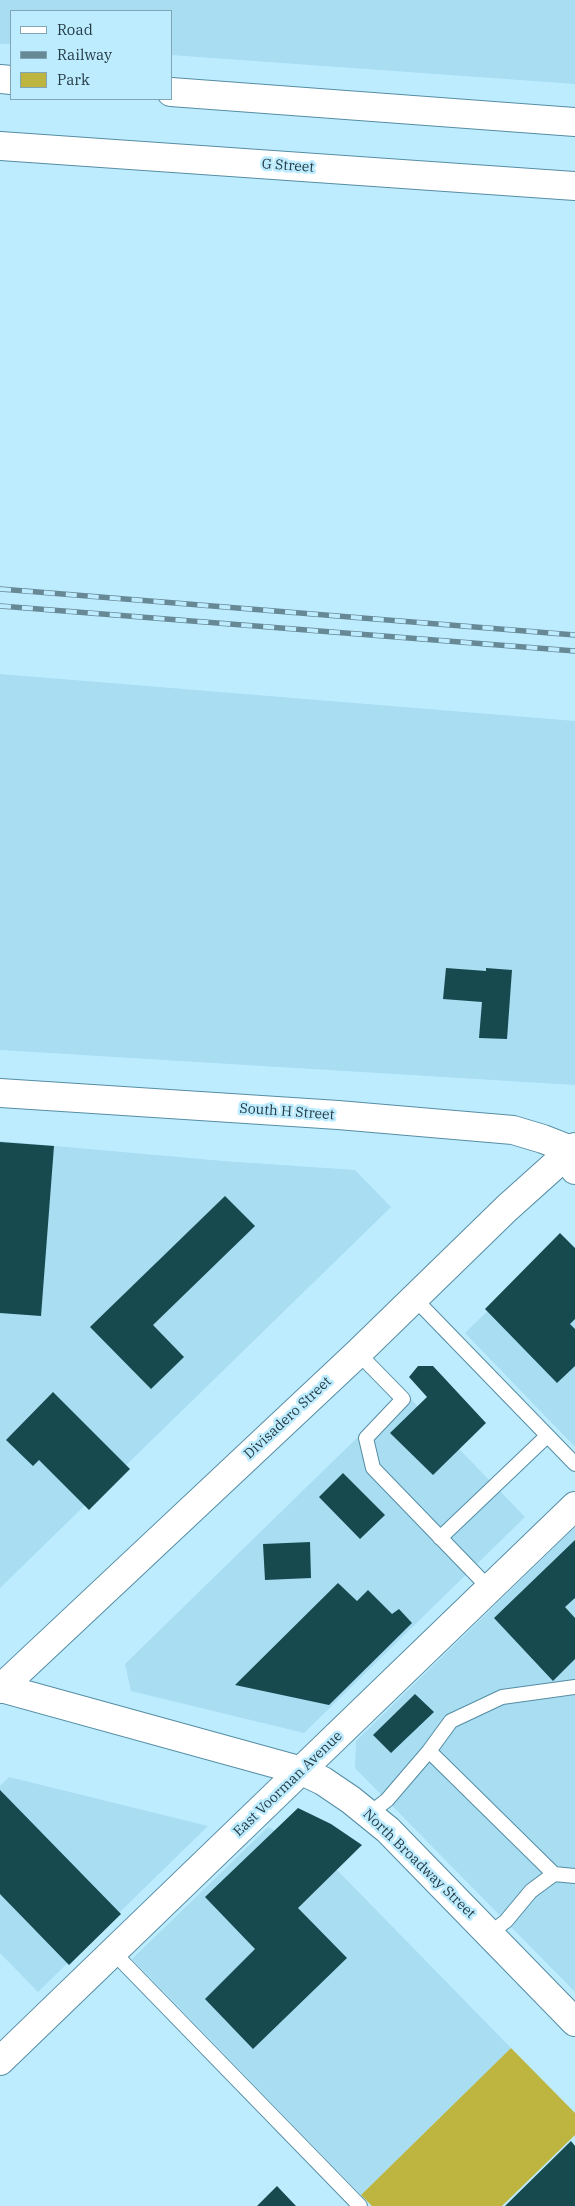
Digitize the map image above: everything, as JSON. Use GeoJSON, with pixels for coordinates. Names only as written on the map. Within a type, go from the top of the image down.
{"type":"FeatureCollection","features":[{"type":"Feature","properties":{"kind":"street"},"geometry":{"type":"LineString","coordinates":[[172,92],[575,122]]}},
{"type":"Feature","properties":{"kind":"street","name":"G Street"},"geometry":{"type":"LineString","coordinates":[[0,146],[575,186]]}},
{"type":"Feature","properties":{"kind":"street","name":"South H Street"},"geometry":{"type":"LineString","coordinates":[[0,1092],[513,1130],[543,1139],[574,1154]]}},
{"type":"Feature","properties":{"kind":"street","name":"Divisadero Street"},"geometry":{"type":"LineString","coordinates":[[0,1688],[358,1352],[506,1208],[574,1154]]}},
{"type":"Feature","properties":{"kind":"street","name":"East Voorman Avenue"},"geometry":{"type":"LineString","coordinates":[[0,2061],[575,1506]]}},
{"type":"Feature","properties":{"kind":"street","name":"North Broadway Street"},"geometry":{"type":"LineString","coordinates":[[0,1688],[302,1771],[323,1781],[388,1830],[575,2022]]}},
{"type":"Feature","properties":{"kind":"lane"},"geometry":{"type":"LineString","coordinates":[[414,1298],[575,1464]]}},
{"type":"Feature","properties":{"kind":"lane"},"geometry":{"type":"LineString","coordinates":[[358,1352],[403,1399],[366,1438],[373,1468],[490,1589]]}},
{"type":"Feature","properties":{"kind":"lane"},"geometry":{"type":"LineString","coordinates":[[440,1538],[547,1436]]}},
{"type":"Feature","properties":{"kind":"lane"},"geometry":{"type":"LineString","coordinates":[[369,1814],[387,1800],[429,1751],[451,1721],[502,1697],[575,1687]]}},
{"type":"Feature","properties":{"kind":"lane"},"geometry":{"type":"LineString","coordinates":[[429,1751],[554,1874],[575,1876]]}},
{"type":"Feature","properties":{"kind":"lane"},"geometry":{"type":"LineString","coordinates":[[489,1934],[506,1921],[531,1891],[554,1874]]}},
{"type":"Feature","properties":{"kind":"lane"},"geometry":{"type":"LineString","coordinates":[[113,1952],[360,2206]]}},
{"type":"Feature","properties":{"kind":"shaded area"},"geometry":{"type":"Polygon","coordinates":[[[0,0],[575,0],[575,84],[172,55],[172,10],[10,10],[10,44],[0,44],[0,0]]]}},
{"type":"Feature","properties":{"kind":"shaded area"},"geometry":{"type":"Polygon","coordinates":[[[0,674],[575,721],[575,1085],[0,1050],[0,674]]]}},
{"type":"Feature","properties":{"kind":"shaded area"},"geometry":{"type":"Polygon","coordinates":[[[0,1141],[223,1161],[355,1170],[391,1207],[0,1588],[0,1141]]]}},
{"type":"Feature","properties":{"kind":"shaded area"},"geometry":{"type":"Polygon","coordinates":[[[541,1259],[575,1294],[575,1447],[465,1333],[541,1259]]]}},
{"type":"Feature","properties":{"kind":"shaded area"},"geometry":{"type":"Polygon","coordinates":[[[404,1392],[525,1517],[304,1733],[131,1691],[125,1664],[404,1392]]]}},
{"type":"Feature","properties":{"kind":"shaded area"},"geometry":{"type":"Polygon","coordinates":[[[575,1527],[575,1992],[355,1768],[356,1741],[575,1527]]]}},
{"type":"Feature","properties":{"kind":"shaded area"},"geometry":{"type":"Polygon","coordinates":[[[9,1777],[208,1826],[38,1992],[0,1953],[0,1786],[9,1777]]]}},
{"type":"Feature","properties":{"kind":"shaded area"},"geometry":{"type":"Polygon","coordinates":[[[268,1827],[311,1848],[338,1871],[511,2048],[361,2195],[132,1959],[268,1827]]]}},
{"type":"Feature","properties":{"kind":"green space"},"geometry":{"type":"Polygon","coordinates":[[[511,2048],[575,2113],[575,2135],[502,2206],[372,2206],[361,2195],[511,2048]]]}},
{"type":"Feature","properties":{"kind":"building"},"geometry":{"type":"Polygon","coordinates":[[[446,968],[486,971],[486,968],[512,970],[507,1039],[479,1038],[482,1002],[443,999],[446,968]]]}},
{"type":"Feature","properties":{"kind":"building"},"geometry":{"type":"Polygon","coordinates":[[[0,1142],[54,1146],[41,1316],[0,1313],[0,1142]]]}},
{"type":"Feature","properties":{"kind":"building"},"geometry":{"type":"Polygon","coordinates":[[[225,1196],[255,1226],[153,1325],[184,1357],[151,1389],[90,1327],[225,1196]]]}},
{"type":"Feature","properties":{"kind":"building"},"geometry":{"type":"Polygon","coordinates":[[[560,1233],[575,1248],[575,1319],[570,1324],[575,1329],[575,1366],[557,1383],[485,1309],[560,1233]]]}},
{"type":"Feature","properties":{"kind":"building"},"geometry":{"type":"Polygon","coordinates":[[[418,1366],[433,1366],[486,1423],[433,1475],[390,1433],[427,1397],[409,1377],[418,1366]]]}},
{"type":"Feature","properties":{"kind":"building"},"geometry":{"type":"Polygon","coordinates":[[[53,1392],[130,1469],[89,1510],[39,1460],[33,1466],[6,1440],[53,1392]]]}},
{"type":"Feature","properties":{"kind":"building"},"geometry":{"type":"Polygon","coordinates":[[[343,1473],[385,1515],[360,1539],[319,1497],[343,1473]]]}},
{"type":"Feature","properties":{"kind":"building"},"geometry":{"type":"Polygon","coordinates":[[[575,1540],[575,1598],[565,1607],[575,1618],[575,1659],[553,1681],[494,1618],[575,1540]]]}},
{"type":"Feature","properties":{"kind":"building"},"geometry":{"type":"Polygon","coordinates":[[[310,1542],[311,1578],[265,1580],[263,1544],[310,1542]]]}},
{"type":"Feature","properties":{"kind":"building"},"geometry":{"type":"Polygon","coordinates":[[[338,1583],[357,1601],[368,1590],[392,1614],[399,1609],[412,1623],[329,1705],[235,1685],[338,1583]]]}},
{"type":"Feature","properties":{"kind":"building"},"geometry":{"type":"Polygon","coordinates":[[[415,1694],[434,1712],[391,1753],[373,1735],[415,1694]]]}},
{"type":"Feature","properties":{"kind":"building"},"geometry":{"type":"Polygon","coordinates":[[[0,1790],[121,1914],[69,1965],[0,1894],[0,1790]]]}},
{"type":"Feature","properties":{"kind":"building"},"geometry":{"type":"Polygon","coordinates":[[[298,1808],[331,1824],[362,1845],[298,1908],[347,1958],[253,2049],[205,1999],[255,1949],[205,1897],[298,1808]]]}},
{"type":"Feature","properties":{"kind":"building"},"geometry":{"type":"Polygon","coordinates":[[[571,2141],[575,2146],[575,2206],[505,2206],[571,2141]]]}},
{"type":"Feature","properties":{"kind":"building"},"geometry":{"type":"Polygon","coordinates":[[[277,2186],[296,2206],[257,2206],[277,2186]]]}},
{"type":"Feature","properties":{"kind":"railway"},"geometry":{"type":"LineString","coordinates":[[0,589],[575,635]]}},
{"type":"Feature","properties":{"kind":"railway"},"geometry":{"type":"LineString","coordinates":[[0,606],[575,651]]}}]}
